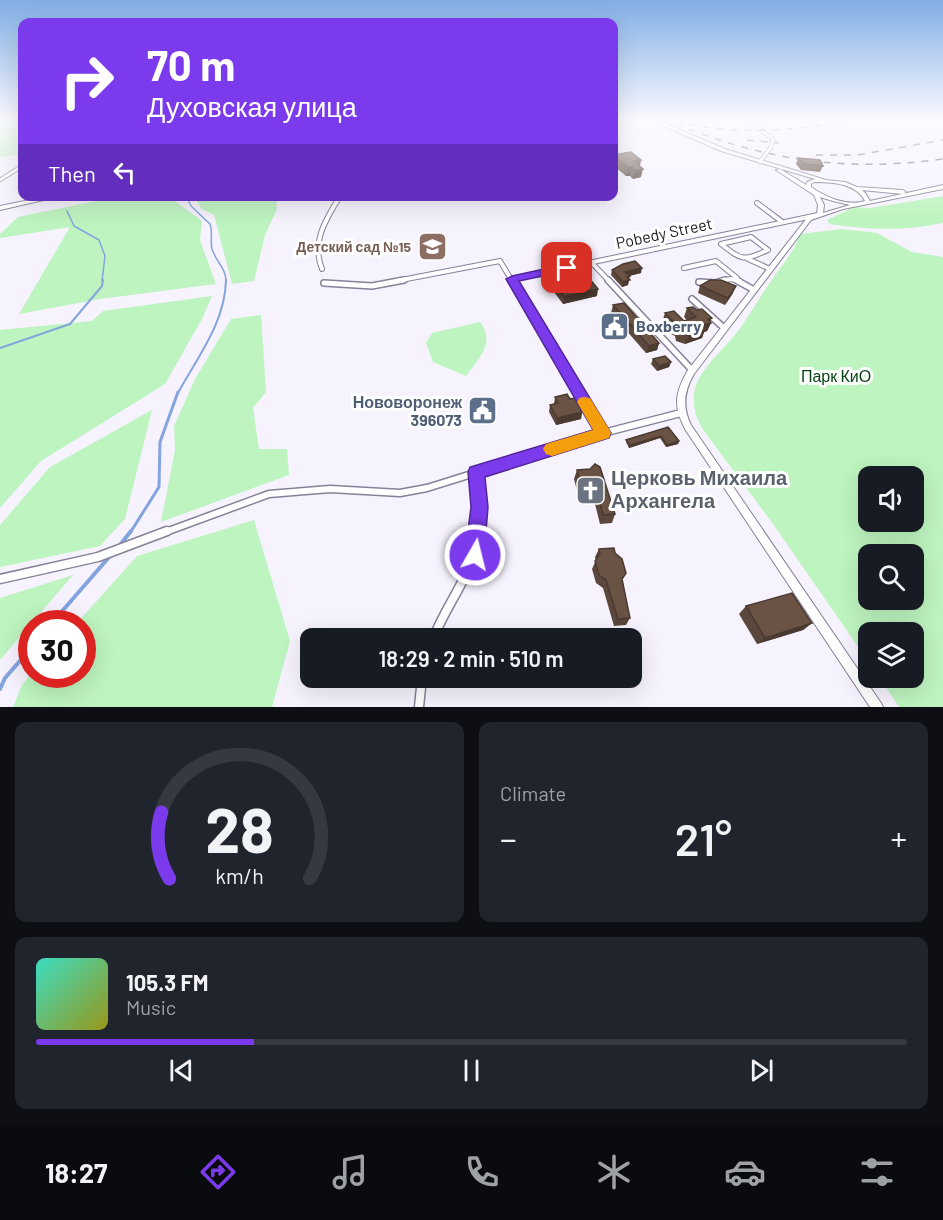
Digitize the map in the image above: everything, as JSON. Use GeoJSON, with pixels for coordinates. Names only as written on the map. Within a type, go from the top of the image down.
{"type":"FeatureCollection","features":[{"type":"Feature","properties":{"kind":"street"},"geometry":{"type":"LineString","coordinates":[[731,152],[769,165],[847,186],[895,192],[932,191]]}},
{"type":"Feature","properties":{"kind":"street"},"geometry":{"type":"LineString","coordinates":[[760,162],[767,152]]}},
{"type":"Feature","properties":{"kind":"street"},"geometry":{"type":"LineString","coordinates":[[769,165],[811,190],[840,202],[864,204]]}},
{"type":"Feature","properties":{"kind":"street"},"geometry":{"type":"LineString","coordinates":[[0,180],[18,169]]}},
{"type":"Feature","properties":{"kind":"street"},"geometry":{"type":"LineString","coordinates":[[820,214],[821,201],[808,186],[811,182],[825,181]]}},
{"type":"Feature","properties":{"kind":"street"},"geometry":{"type":"LineString","coordinates":[[847,186],[864,194],[868,201],[864,204]]}},
{"type":"Feature","properties":{"kind":"street"},"geometry":{"type":"LineString","coordinates":[[877,707],[688,427],[681,413],[681,392],[692,370],[809,219],[820,214],[943,188]]}},
{"type":"Feature","properties":{"kind":"street"},"geometry":{"type":"LineString","coordinates":[[0,208],[34,201]]}},
{"type":"Feature","properties":{"kind":"street"},"geometry":{"type":"LineString","coordinates":[[322,269],[316,248],[323,228],[337,201]]}},
{"type":"Feature","properties":{"kind":"street"},"geometry":{"type":"LineString","coordinates":[[757,203],[781,222]]}},
{"type":"Feature","properties":{"kind":"street","name":"Pobedy Street"},"geometry":{"type":"LineString","coordinates":[[512,279],[820,214]]}},
{"type":"Feature","properties":{"kind":"street"},"geometry":{"type":"LineString","coordinates":[[748,259],[768,250],[751,237],[721,244],[737,256],[770,269]]}},
{"type":"Feature","properties":{"kind":"street"},"geometry":{"type":"LineString","coordinates":[[324,284],[372,286],[500,261],[603,433]]}},
{"type":"Feature","properties":{"kind":"street"},"geometry":{"type":"LineString","coordinates":[[684,268],[716,261],[754,290]]}},
{"type":"Feature","properties":{"kind":"street"},"geometry":{"type":"LineString","coordinates":[[592,263],[692,370]]}},
{"type":"Feature","properties":{"kind":"street"},"geometry":{"type":"LineString","coordinates":[[699,282],[708,283],[737,278]]}},
{"type":"Feature","properties":{"kind":"street"},"geometry":{"type":"LineString","coordinates":[[692,299],[724,328]]}},
{"type":"Feature","properties":{"kind":"street"},"geometry":{"type":"LineString","coordinates":[[0,579],[98,557],[269,494],[330,489],[400,493],[427,488],[603,433],[681,413]]}},
{"type":"Feature","properties":{"kind":"street"},"geometry":{"type":"LineString","coordinates":[[437,628],[443,612],[460,586],[475,555],[480,507],[476,472]]}},
{"type":"Feature","properties":{"kind":"street"},"geometry":{"type":"LineString","coordinates":[[419,707],[421,688]]}},
{"type":"Feature","properties":{"kind":"green space"},"geometry":{"type":"Polygon","coordinates":[[[0,152],[18,152],[18,155],[0,157],[0,152]]]}},
{"type":"Feature","properties":{"kind":"green space"},"geometry":{"type":"Polygon","coordinates":[[[943,196],[943,223],[901,228],[858,228],[830,224],[827,220],[854,207],[870,208],[943,196]]]}},
{"type":"Feature","properties":{"kind":"green space"},"geometry":{"type":"Polygon","coordinates":[[[96,201],[177,201],[202,221],[200,240],[216,284],[100,299],[19,314],[70,227],[0,238],[0,234],[18,217],[96,201]]]}},
{"type":"Feature","properties":{"kind":"green space"},"geometry":{"type":"Polygon","coordinates":[[[197,201],[276,201],[277,209],[265,235],[254,281],[232,284],[214,215],[202,209],[197,201]]]}},
{"type":"Feature","properties":{"kind":"green space","name":"Парк КиО"},"geometry":{"type":"Polygon","coordinates":[[[842,229],[877,233],[912,252],[943,257],[943,707],[899,707],[887,688],[924,688],[924,622],[858,622],[858,647],[773,524],[704,431],[696,414],[694,398],[696,385],[703,372],[743,324],[800,234],[842,229]]]}},
{"type":"Feature","properties":{"kind":"green space"},"geometry":{"type":"Polygon","coordinates":[[[212,296],[202,319],[165,384],[41,461],[0,508],[0,330],[92,321],[103,311],[212,296]]]}},
{"type":"Feature","properties":{"kind":"green space"},"geometry":{"type":"Polygon","coordinates":[[[261,315],[266,392],[253,408],[259,449],[287,449],[289,475],[161,522],[175,450],[174,426],[195,379],[231,319],[261,315]]]}},
{"type":"Feature","properties":{"kind":"green space"},"geometry":{"type":"Polygon","coordinates":[[[480,322],[485,330],[486,344],[480,357],[466,376],[433,362],[426,343],[432,333],[480,322]]]}},
{"type":"Feature","properties":{"kind":"green space"},"geometry":{"type":"Polygon","coordinates":[[[152,410],[125,519],[100,546],[0,567],[0,525],[50,467],[152,410]]]}},
{"type":"Feature","properties":{"kind":"green space"},"geometry":{"type":"Polygon","coordinates":[[[254,520],[290,641],[272,707],[13,707],[21,688],[96,688],[96,610],[89,610],[137,556],[254,520]]]}},
{"type":"Feature","properties":{"kind":"green space"},"geometry":{"type":"Polygon","coordinates":[[[73,575],[43,610],[18,610],[18,639],[0,660],[0,598],[73,575]]]}},
{"type":"Feature","properties":{"kind":"building"},"geometry":{"type":"Polygon","coordinates":[[[631,152],[641,160],[634,161],[643,169],[628,168],[618,159],[618,154],[631,152]]]}},
{"type":"Feature","properties":{"kind":"building"},"geometry":{"type":"Polygon","coordinates":[[[798,158],[820,160],[823,166],[804,164],[798,158]]]}},
{"type":"Feature","properties":{"kind":"building"},"geometry":{"type":"Polygon","coordinates":[[[635,261],[642,268],[625,272],[630,276],[627,277],[630,280],[623,282],[612,270],[623,264],[635,261]]]}},
{"type":"Feature","properties":{"kind":"building"},"geometry":{"type":"Polygon","coordinates":[[[579,266],[598,289],[564,297],[546,273],[579,266]]]}},
{"type":"Feature","properties":{"kind":"building"},"geometry":{"type":"Polygon","coordinates":[[[710,280],[721,280],[736,286],[728,298],[700,286],[710,280]]]}},
{"type":"Feature","properties":{"kind":"building"},"geometry":{"type":"Polygon","coordinates":[[[624,303],[659,343],[649,346],[613,305],[624,303]]]}},
{"type":"Feature","properties":{"kind":"building"},"geometry":{"type":"Polygon","coordinates":[[[693,307],[697,310],[702,309],[712,318],[708,319],[711,323],[702,325],[706,329],[689,336],[670,323],[674,322],[665,313],[674,311],[684,321],[696,317],[687,308],[693,307]]]}},
{"type":"Feature","properties":{"kind":"building"},"geometry":{"type":"Polygon","coordinates":[[[665,356],[671,362],[659,366],[653,359],[665,356]]]}},
{"type":"Feature","properties":{"kind":"building"},"geometry":{"type":"Polygon","coordinates":[[[567,394],[570,399],[575,398],[582,412],[557,418],[550,405],[558,403],[555,397],[567,394]]]}},
{"type":"Feature","properties":{"kind":"building"},"geometry":{"type":"Polygon","coordinates":[[[668,427],[679,441],[667,445],[661,436],[630,445],[626,440],[668,427]]]}},
{"type":"Feature","properties":{"kind":"building"},"geometry":{"type":"Polygon","coordinates":[[[595,464],[600,467],[615,514],[603,515],[598,495],[583,493],[577,470],[590,469],[595,464]]]}},
{"type":"Feature","properties":{"kind":"building"},"geometry":{"type":"Polygon","coordinates":[[[614,548],[615,553],[622,559],[626,573],[622,579],[630,618],[618,619],[606,580],[599,575],[595,561],[600,554],[599,549],[614,548]]]}},
{"type":"Feature","properties":{"kind":"building"},"geometry":{"type":"Polygon","coordinates":[[[792,593],[812,623],[765,638],[746,606],[792,593]]]}},
{"type":"Feature","properties":{"kind":"waterway"},"geometry":{"type":"LineString","coordinates":[[188,201],[210,224],[212,249],[226,281]]}},
{"type":"Feature","properties":{"kind":"waterway"},"geometry":{"type":"LineString","coordinates":[[67,211],[74,226],[99,240],[105,256],[102,281]]}},
{"type":"Feature","properties":{"kind":"waterway"},"geometry":{"type":"LineString","coordinates":[[0,348],[70,324],[102,286],[103,280]]}},
{"type":"Feature","properties":{"kind":"waterway"},"geometry":{"type":"LineString","coordinates":[[178,393],[216,325],[221,311],[226,281]]}},
{"type":"Feature","properties":{"kind":"waterway"},"geometry":{"type":"LineString","coordinates":[[130,533],[159,487],[160,442],[178,392]]}},
{"type":"Feature","properties":{"kind":"waterway"},"geometry":{"type":"LineString","coordinates":[[120,545],[131,531]]}},
{"type":"Feature","properties":{"kind":"waterway"},"geometry":{"type":"LineString","coordinates":[[63,610],[110,556]]}},
{"type":"Feature","properties":{"kind":"waterway"},"geometry":{"type":"LineString","coordinates":[[0,689],[5,678],[18,663]]}},
{"type":"Feature","properties":{"kind":"railway"},"geometry":{"type":"LineString","coordinates":[[762,152],[834,163],[905,163],[943,159]]}},
{"type":"Feature","properties":{"kind":"railway"},"geometry":{"type":"LineString","coordinates":[[816,155],[858,155],[875,152]]}},
{"type":"Feature","properties":{"kind":"slow traffic"},"geometry":{"type":"LineString","coordinates":[[552,449],[603,433],[584,402]]}},
{"type":"Feature","properties":{"kind":"place","name":"Детский сад №15"},"geometry":{"type":"Point","coordinates":[432,247]}},
{"type":"Feature","properties":{"kind":"place","name":"Boxberry"},"geometry":{"type":"Point","coordinates":[615,326]}},
{"type":"Feature","properties":{"kind":"place","name":"Нововоронеж 396073"},"geometry":{"type":"Point","coordinates":[483,411]}},
{"type":"Feature","properties":{"kind":"place","name":"Церковь Михаила Архангела"},"geometry":{"type":"Point","coordinates":[590,490]}},
{"type":"Feature","properties":{"kind":"route"},"geometry":{"type":"LineString","coordinates":[[475,555],[480,507],[476,472],[603,433],[512,279],[567,268]]}}]}
